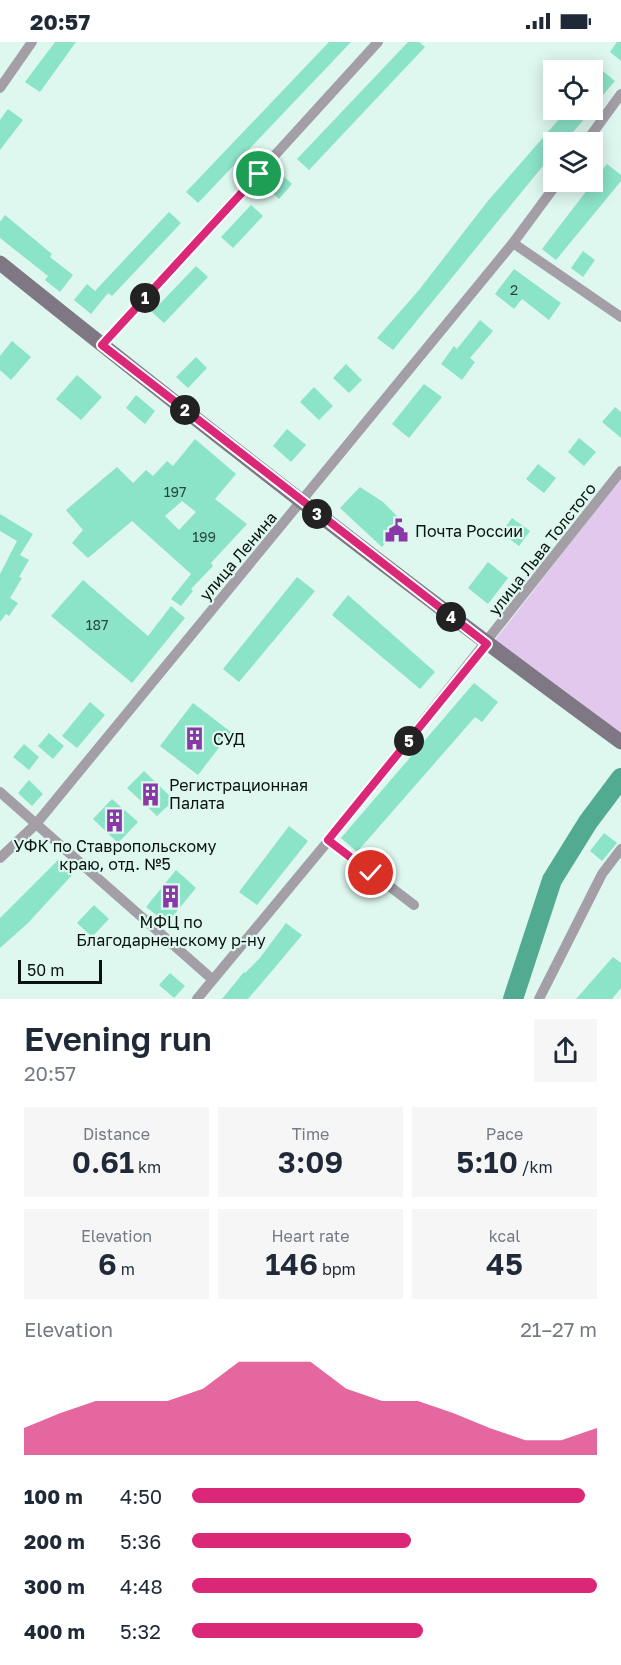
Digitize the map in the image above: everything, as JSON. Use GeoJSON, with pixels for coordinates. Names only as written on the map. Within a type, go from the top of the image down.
{"type":"FeatureCollection","features":[{"type":"Feature","properties":{"kind":"main road"},"geometry":{"type":"LineString","coordinates":[[0,263],[302,502],[487,644],[621,742]]}},
{"type":"Feature","properties":{"kind":"street"},"geometry":{"type":"LineString","coordinates":[[0,88],[32,42]]}},
{"type":"Feature","properties":{"kind":"street"},"geometry":{"type":"LineString","coordinates":[[102,345],[378,42]]}},
{"type":"Feature","properties":{"kind":"street"},"geometry":{"type":"LineString","coordinates":[[593,132],[621,94]]}},
{"type":"Feature","properties":{"kind":"street","name":"улица Ленина"},"geometry":{"type":"LineString","coordinates":[[0,858],[36,824],[513,243],[551,192]]}},
{"type":"Feature","properties":{"kind":"street"},"geometry":{"type":"LineString","coordinates":[[513,243],[621,316]]}},
{"type":"Feature","properties":{"kind":"street","name":"улица Льва Толстого"},"geometry":{"type":"LineString","coordinates":[[197,999],[487,644],[621,471]]}},
{"type":"Feature","properties":{"kind":"street"},"geometry":{"type":"LineString","coordinates":[[0,792],[212,979]]}},
{"type":"Feature","properties":{"kind":"street"},"geometry":{"type":"LineString","coordinates":[[328,840],[414,905]]}},
{"type":"Feature","properties":{"kind":"street"},"geometry":{"type":"LineString","coordinates":[[539,999],[602,874],[621,849]]}},
{"type":"Feature","properties":{"kind":"shaded area"},"geometry":{"type":"Polygon","coordinates":[[[621,478],[621,733],[492,644],[621,478]]]}},
{"type":"Feature","properties":{"kind":"building"},"geometry":{"type":"Polygon","coordinates":[[[55,42],[76,42],[40,92],[25,82],[55,42]]]}},
{"type":"Feature","properties":{"kind":"building"},"geometry":{"type":"Polygon","coordinates":[[[329,42],[351,42],[198,203],[186,192],[329,42]]]}},
{"type":"Feature","properties":{"kind":"building"},"geometry":{"type":"Polygon","coordinates":[[[408,42],[419,42],[425,47],[309,170],[297,159],[408,42]]]}},
{"type":"Feature","properties":{"kind":"building"},"geometry":{"type":"Polygon","coordinates":[[[617,42],[621,42],[621,61],[610,52],[617,42]]]}},
{"type":"Feature","properties":{"kind":"building"},"geometry":{"type":"Polygon","coordinates":[[[603,71],[615,81],[603,95],[603,71]]]}},
{"type":"Feature","properties":{"kind":"building"},"geometry":{"type":"Polygon","coordinates":[[[8,109],[23,120],[0,150],[0,120],[8,109]]]}},
{"type":"Feature","properties":{"kind":"building"},"geometry":{"type":"Polygon","coordinates":[[[558,120],[583,120],[573,132],[548,132],[558,120]]]}},
{"type":"Feature","properties":{"kind":"building"},"geometry":{"type":"Polygon","coordinates":[[[543,138],[543,166],[393,350],[377,338],[419,290],[487,202],[543,138]]]}},
{"type":"Feature","properties":{"kind":"building"},"geometry":{"type":"Polygon","coordinates":[[[607,164],[621,175],[621,181],[556,260],[542,249],[586,192],[603,192],[603,169],[607,164]]]}},
{"type":"Feature","properties":{"kind":"building"},"geometry":{"type":"Polygon","coordinates":[[[280,173],[292,184],[279,199],[267,188],[280,173]]]}},
{"type":"Feature","properties":{"kind":"building"},"geometry":{"type":"Polygon","coordinates":[[[251,205],[263,216],[233,248],[221,237],[251,205]]]}},
{"type":"Feature","properties":{"kind":"building"},"geometry":{"type":"Polygon","coordinates":[[[169,212],[181,223],[112,296],[108,293],[91,314],[74,300],[87,284],[95,291],[169,212]]]}},
{"type":"Feature","properties":{"kind":"building"},"geometry":{"type":"Polygon","coordinates":[[[5,215],[52,254],[50,257],[73,275],[60,292],[45,280],[48,276],[0,238],[0,222],[5,215]]]}},
{"type":"Feature","properties":{"kind":"building"},"geometry":{"type":"Polygon","coordinates":[[[583,251],[595,260],[583,277],[571,268],[583,251]]]}},
{"type":"Feature","properties":{"kind":"building"},"geometry":{"type":"Polygon","coordinates":[[[196,266],[208,277],[164,323],[152,312],[196,266]]]}},
{"type":"Feature","properties":{"kind":"building"},"geometry":{"type":"Polygon","coordinates":[[[514,269],[561,303],[549,320],[522,299],[514,309],[495,294],[514,269]]]}},
{"type":"Feature","properties":{"kind":"building"},"geometry":{"type":"Polygon","coordinates":[[[480,320],[493,331],[470,358],[475,362],[462,380],[441,364],[454,346],[457,349],[480,320]]]}},
{"type":"Feature","properties":{"kind":"building"},"geometry":{"type":"Polygon","coordinates":[[[12,341],[31,357],[11,380],[0,370],[0,356],[12,341]]]}},
{"type":"Feature","properties":{"kind":"building"},"geometry":{"type":"Polygon","coordinates":[[[196,357],[207,368],[188,388],[176,377],[196,357]]]}},
{"type":"Feature","properties":{"kind":"building"},"geometry":{"type":"Polygon","coordinates":[[[346,364],[362,380],[349,393],[333,378],[346,364]]]}},
{"type":"Feature","properties":{"kind":"building"},"geometry":{"type":"Polygon","coordinates":[[[77,375],[102,397],[81,420],[56,399],[77,375]]]}},
{"type":"Feature","properties":{"kind":"building"},"geometry":{"type":"Polygon","coordinates":[[[424,384],[442,397],[409,438],[392,424],[424,384]]]}},
{"type":"Feature","properties":{"kind":"building"},"geometry":{"type":"Polygon","coordinates":[[[314,387],[333,406],[319,420],[300,402],[314,387]]]}},
{"type":"Feature","properties":{"kind":"building"},"geometry":{"type":"Polygon","coordinates":[[[136,395],[155,411],[145,424],[126,408],[136,395]]]}},
{"type":"Feature","properties":{"kind":"building"},"geometry":{"type":"Polygon","coordinates":[[[615,407],[621,412],[621,438],[602,422],[615,407]]]}},
{"type":"Feature","properties":{"kind":"building"},"geometry":{"type":"Polygon","coordinates":[[[287,429],[306,445],[291,462],[273,446],[287,429]]]}},
{"type":"Feature","properties":{"kind":"building"},"geometry":{"type":"Polygon","coordinates":[[[579,438],[596,452],[584,466],[568,452],[579,438]]]}},
{"type":"Feature","properties":{"kind":"building"},"geometry":{"type":"Polygon","coordinates":[[[195,439],[236,474],[215,499],[247,524],[211,563],[213,566],[191,589],[193,591],[181,606],[171,599],[191,574],[132,521],[88,558],[72,543],[83,530],[66,510],[117,467],[133,483],[146,470],[153,476],[167,461],[173,466],[195,439]],[[182,501],[165,516],[179,530],[196,512],[182,501]]]}},
{"type":"Feature","properties":{"kind":"building"},"geometry":{"type":"Polygon","coordinates":[[[538,464],[556,478],[544,493],[526,479],[538,464]]]}},
{"type":"Feature","properties":{"kind":"building"},"geometry":{"type":"Polygon","coordinates":[[[360,487],[383,502],[402,521],[382,547],[340,508],[360,487]]]}},
{"type":"Feature","properties":{"kind":"building"},"geometry":{"type":"Polygon","coordinates":[[[0,514],[33,534],[20,555],[29,560],[10,598],[18,603],[9,616],[6,614],[0,622],[0,574],[17,541],[0,531],[0,514]]]}},
{"type":"Feature","properties":{"kind":"building"},"geometry":{"type":"Polygon","coordinates":[[[512,518],[530,531],[519,546],[501,533],[512,518]]]}},
{"type":"Feature","properties":{"kind":"building"},"geometry":{"type":"Polygon","coordinates":[[[488,562],[508,578],[488,604],[468,588],[488,562]]]}},
{"type":"Feature","properties":{"kind":"building"},"geometry":{"type":"Polygon","coordinates":[[[297,577],[315,591],[239,682],[223,669],[297,577]]]}},
{"type":"Feature","properties":{"kind":"building"},"geometry":{"type":"Polygon","coordinates":[[[83,580],[148,636],[171,606],[185,618],[132,683],[51,616],[83,580]]]}},
{"type":"Feature","properties":{"kind":"building"},"geometry":{"type":"Polygon","coordinates":[[[348,595],[435,672],[420,689],[332,615],[348,595]]]}},
{"type":"Feature","properties":{"kind":"building"},"geometry":{"type":"Polygon","coordinates":[[[474,683],[498,702],[482,722],[475,717],[357,852],[341,838],[474,683]]]}},
{"type":"Feature","properties":{"kind":"building"},"geometry":{"type":"Polygon","coordinates":[[[90,702],[105,715],[77,748],[62,736],[90,702]]]}},
{"type":"Feature","properties":{"kind":"building","name":"СУД"},"geometry":{"type":"Polygon","coordinates":[[[193,703],[231,732],[198,775],[160,746],[193,703]]]}},
{"type":"Feature","properties":{"kind":"building"},"geometry":{"type":"Polygon","coordinates":[[[49,733],[64,746],[53,759],[38,746],[49,733]]]}},
{"type":"Feature","properties":{"kind":"building"},"geometry":{"type":"Polygon","coordinates":[[[24,744],[39,757],[29,770],[13,757],[24,744]]]}},
{"type":"Feature","properties":{"kind":"building","name":"Регистрационная Палата"},"geometry":{"type":"Polygon","coordinates":[[[144,771],[174,800],[157,816],[127,788],[144,771]]]}},
{"type":"Feature","properties":{"kind":"building"},"geometry":{"type":"Polygon","coordinates":[[[29,780],[43,794],[32,806],[18,793],[29,780]]]}},
{"type":"Feature","properties":{"kind":"building","name":"УФК по Ставропольскому краю, отд. №5"},"geometry":{"type":"Polygon","coordinates":[[[112,799],[138,822],[118,843],[93,819],[112,799]]]}},
{"type":"Feature","properties":{"kind":"building"},"geometry":{"type":"Polygon","coordinates":[[[289,826],[308,841],[257,905],[239,892],[289,826]]]}},
{"type":"Feature","properties":{"kind":"building"},"geometry":{"type":"Polygon","coordinates":[[[604,833],[617,843],[602,861],[590,851],[604,833]]]}},
{"type":"Feature","properties":{"kind":"building"},"geometry":{"type":"Polygon","coordinates":[[[58,860],[73,874],[28,923],[0,948],[0,918],[58,860]]]}},
{"type":"Feature","properties":{"kind":"building","name":"МФЦ по Благодарненскому р-ну"},"geometry":{"type":"Polygon","coordinates":[[[176,870],[196,888],[167,923],[146,907],[176,870]]]}},
{"type":"Feature","properties":{"kind":"building"},"geometry":{"type":"Polygon","coordinates":[[[94,905],[109,919],[92,937],[77,923],[94,905]]]}},
{"type":"Feature","properties":{"kind":"building"},"geometry":{"type":"Polygon","coordinates":[[[286,923],[302,935],[277,965],[248,999],[222,999],[244,972],[259,959],[286,923]]]}},
{"type":"Feature","properties":{"kind":"building"},"geometry":{"type":"Polygon","coordinates":[[[613,957],[621,963],[621,988],[612,999],[576,999],[613,957]]]}},
{"type":"Feature","properties":{"kind":"building"},"geometry":{"type":"Polygon","coordinates":[[[170,973],[185,986],[174,998],[159,985],[170,973]]]}},
{"type":"Feature","properties":{"kind":"waterway"},"geometry":{"type":"LineString","coordinates":[[513,999],[552,880],[588,822],[621,778]]}},
{"type":"Feature","properties":{"kind":"place","name":"Почта России"},"geometry":{"type":"Point","coordinates":[397,531]}},
{"type":"Feature","properties":{"kind":"place","name":"СУД"},"geometry":{"type":"Point","coordinates":[195,739]}},
{"type":"Feature","properties":{"kind":"place","name":"Регистрационная Палата"},"geometry":{"type":"Point","coordinates":[151,794]}},
{"type":"Feature","properties":{"kind":"place","name":"УФК по Ставропольскому краю, отд. №5"},"geometry":{"type":"Point","coordinates":[115,821]}},
{"type":"Feature","properties":{"kind":"place","name":"МФЦ по Благодарненскому р-ну"},"geometry":{"type":"Point","coordinates":[171,897]}},
{"type":"Feature","properties":{"kind":"route"},"geometry":{"type":"LineString","coordinates":[[259,174],[102,345],[487,644],[328,840],[371,873]]}}]}
